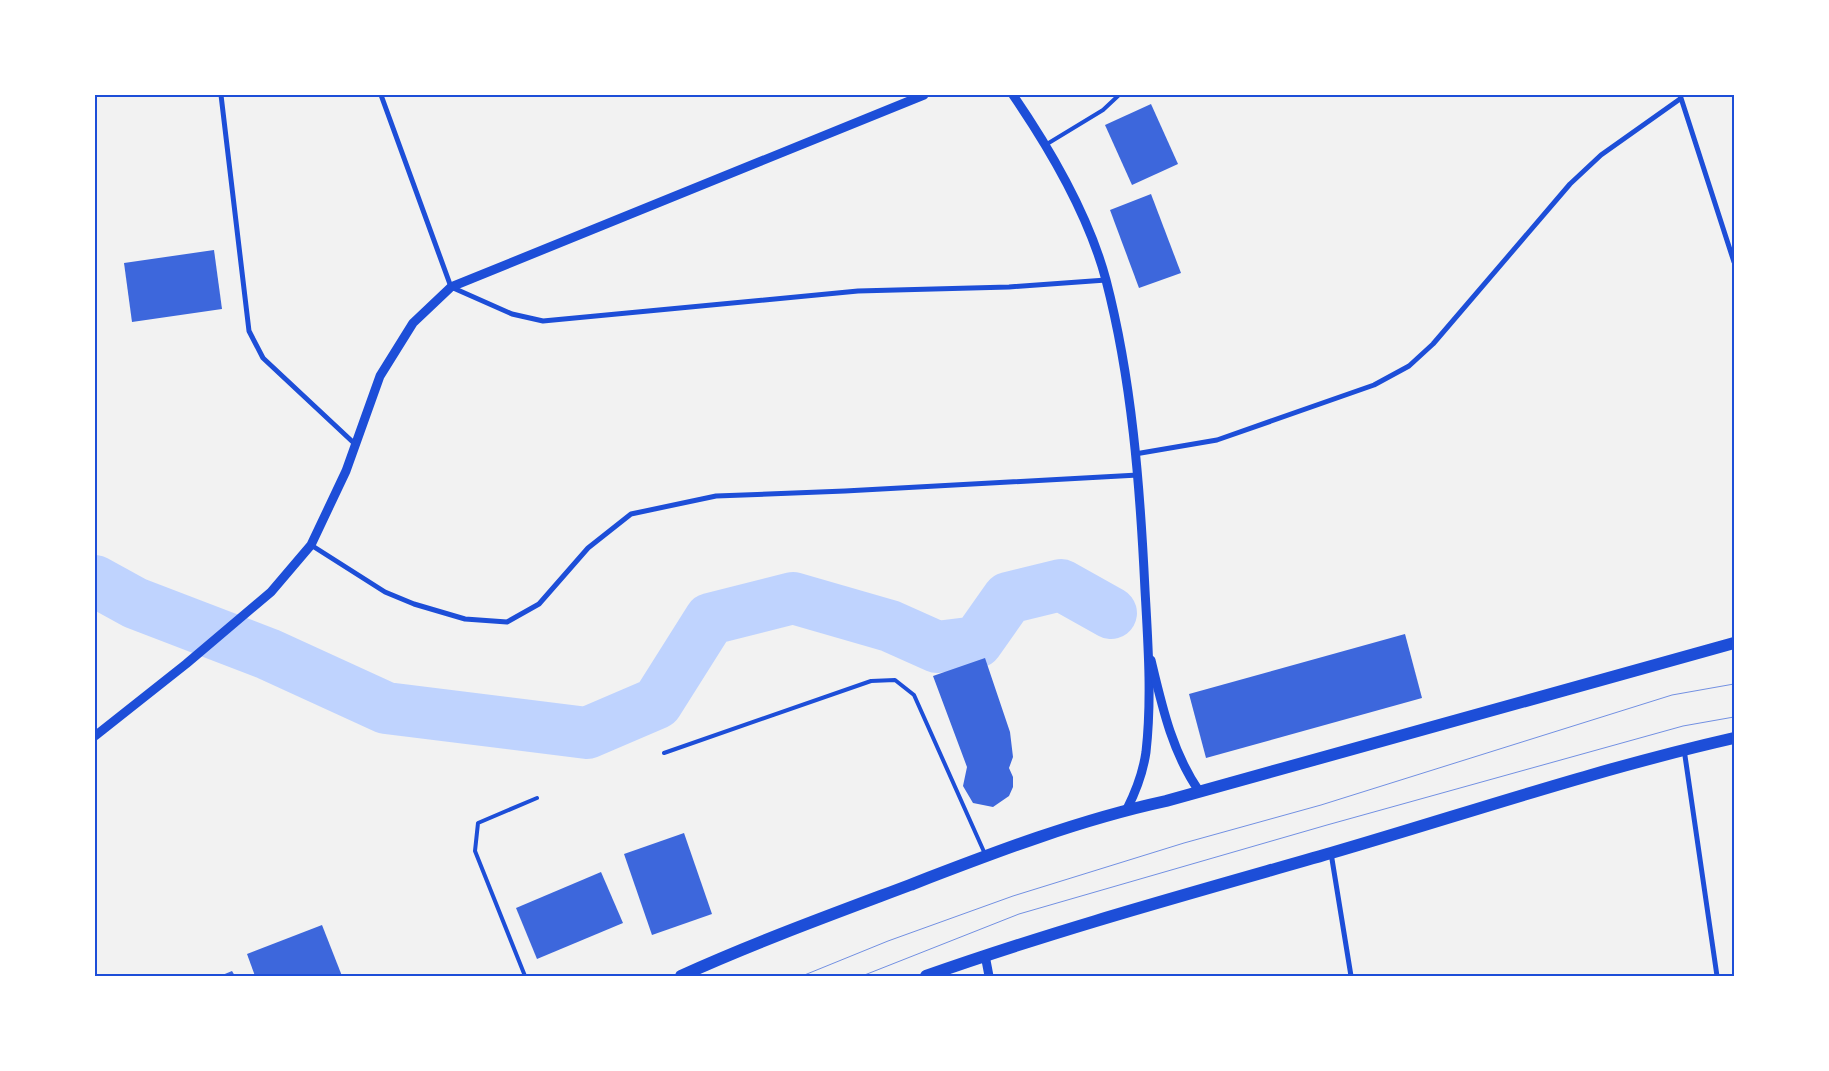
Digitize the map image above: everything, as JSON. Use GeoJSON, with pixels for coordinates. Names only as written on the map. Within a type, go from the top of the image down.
{"type":"FeatureCollection","features":[{"type":"Feature","properties":{"kind":"main road"},"geometry":{"type":"LineString","coordinates":[[680,976],[736,951],[986,856],[1127,809],[1199,791],[1680,656],[1734,643]]}},
{"type":"Feature","properties":{"kind":"main road"},"geometry":{"type":"LineString","coordinates":[[926,976],[985,955],[1191,891],[1331,853],[1500,800],[1684,749],[1734,738]]}},
{"type":"Feature","properties":{"kind":"street"},"geometry":{"type":"LineString","coordinates":[[221,95],[249,331],[263,358],[356,445]]}},
{"type":"Feature","properties":{"kind":"street"},"geometry":{"type":"LineString","coordinates":[[381,95],[451,288],[512,314],[543,321],[858,291],[1010,287],[1106,280]]}},
{"type":"Feature","properties":{"kind":"street"},"geometry":{"type":"LineString","coordinates":[[95,736],[186,664],[271,592],[311,545],[356,445],[380,376],[414,323],[451,288],[924,95]]}},
{"type":"Feature","properties":{"kind":"street"},"geometry":{"type":"LineString","coordinates":[[1013,95],[1047,144],[1091,237],[1106,280],[1123,365],[1139,475],[1148,646],[1146,753],[1140,782],[1127,809]]}},
{"type":"Feature","properties":{"kind":"street"},"geometry":{"type":"LineString","coordinates":[[1135,454],[1217,440],[1250,430],[1374,385],[1409,366],[1433,344],[1570,184],[1601,155],[1680,97],[1734,262]]}},
{"type":"Feature","properties":{"kind":"street"},"geometry":{"type":"LineString","coordinates":[[311,545],[385,592],[414,604],[465,619],[507,622],[538,604],[588,548],[631,514],[716,496],[845,492],[1139,475]]}},
{"type":"Feature","properties":{"kind":"street"},"geometry":{"type":"LineString","coordinates":[[1148,646],[1165,718],[1178,752],[1199,791]]}},
{"type":"Feature","properties":{"kind":"street"},"geometry":{"type":"LineString","coordinates":[[1684,749],[1717,976]]}},
{"type":"Feature","properties":{"kind":"street"},"geometry":{"type":"LineString","coordinates":[[1331,853],[1351,976]]}},
{"type":"Feature","properties":{"kind":"street"},"geometry":{"type":"LineString","coordinates":[[985,955],[989,976]]}},
{"type":"Feature","properties":{"kind":"lane"},"geometry":{"type":"LineString","coordinates":[[1047,144],[1103,110],[1119,95]]}},
{"type":"Feature","properties":{"kind":"lane"},"geometry":{"type":"LineString","coordinates":[[664,753],[872,681],[895,680],[914,695],[986,856]]}},
{"type":"Feature","properties":{"kind":"lane"},"geometry":{"type":"LineString","coordinates":[[526,976],[475,851],[478,823],[537,798]]}},
{"type":"Feature","properties":{"kind":"building"},"geometry":{"type":"Polygon","coordinates":[[[1151,104],[1178,164],[1132,185],[1105,125],[1151,104]]]}},
{"type":"Feature","properties":{"kind":"building"},"geometry":{"type":"Polygon","coordinates":[[[1151,194],[1181,273],[1139,288],[1110,210],[1151,194]]]}},
{"type":"Feature","properties":{"kind":"building"},"geometry":{"type":"Polygon","coordinates":[[[214,250],[222,309],[132,322],[124,263],[214,250]]]}},
{"type":"Feature","properties":{"kind":"building"},"geometry":{"type":"Polygon","coordinates":[[[1405,634],[1422,698],[1206,758],[1189,694],[1405,634]]]}},
{"type":"Feature","properties":{"kind":"building"},"geometry":{"type":"Polygon","coordinates":[[[985,658],[1010,732],[1013,757],[1009,768],[1013,777],[1013,787],[1009,796],[993,807],[973,803],[963,786],[967,767],[933,676],[985,658]]]}},
{"type":"Feature","properties":{"kind":"building"},"geometry":{"type":"Polygon","coordinates":[[[684,833],[712,914],[652,935],[624,854],[684,833]]]}},
{"type":"Feature","properties":{"kind":"building"},"geometry":{"type":"Polygon","coordinates":[[[601,872],[623,923],[537,959],[516,908],[601,872]]]}},
{"type":"Feature","properties":{"kind":"building"},"geometry":{"type":"Polygon","coordinates":[[[322,925],[342,976],[255,976],[247,954],[322,925]]]}},
{"type":"Feature","properties":{"kind":"building"},"geometry":{"type":"Polygon","coordinates":[[[232,971],[235,976],[220,976],[232,971]]]}},
{"type":"Feature","properties":{"kind":"waterway"},"geometry":{"type":"LineString","coordinates":[[95,581],[135,603],[268,654],[386,708],[587,733],[657,703],[710,619],[793,598],[890,626],[937,647],[977,642],[1008,598],[1061,585],[1111,613]]}},
{"type":"Feature","properties":{"kind":"tram line"},"geometry":{"type":"LineString","coordinates":[[802,976],[888,941],[1013,896],[1184,843],[1321,805],[1672,695],[1734,684]]}},
{"type":"Feature","properties":{"kind":"tram line"},"geometry":{"type":"LineString","coordinates":[[862,976],[1019,914],[1327,825],[1683,726],[1734,717]]}}]}
